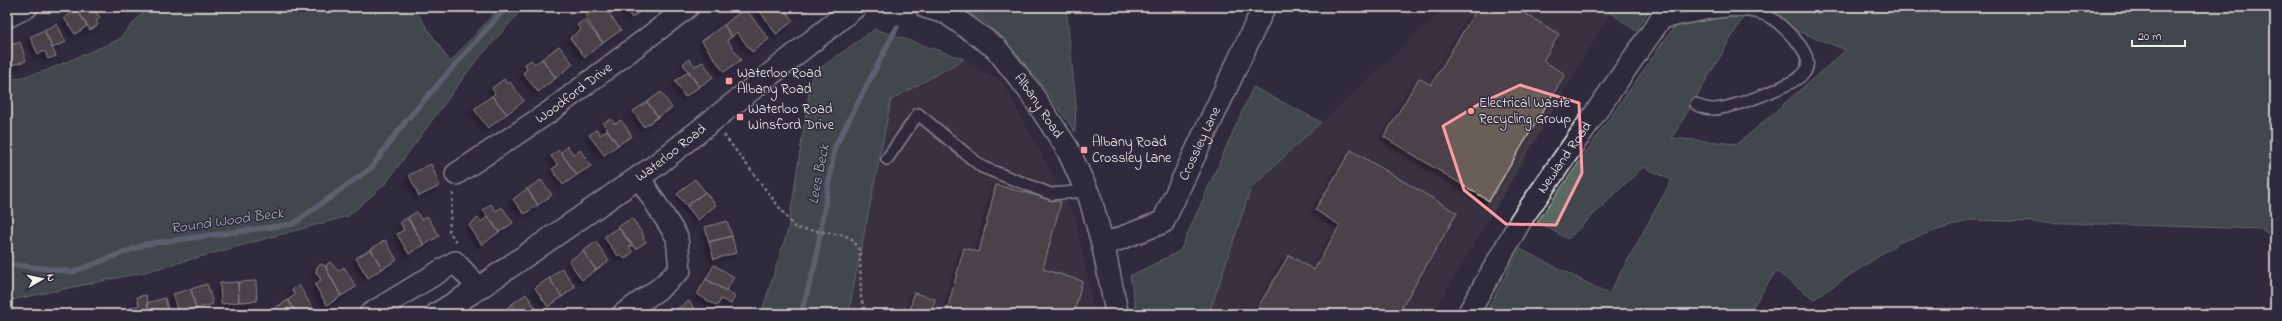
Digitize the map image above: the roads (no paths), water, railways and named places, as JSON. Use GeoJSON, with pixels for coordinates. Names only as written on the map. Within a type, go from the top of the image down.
{"type":"FeatureCollection","features":[{"type":"Feature","properties":{"kind":"street"},"geometry":{"type":"LineString","coordinates":[[7,17],[27,7]]}},
{"type":"Feature","properties":{"kind":"street","name":"Woodford Drive"},"geometry":{"type":"LineString","coordinates":[[456,174],[548,113],[688,7]]}},
{"type":"Feature","properties":{"kind":"street","name":"Waterloo Road"},"geometry":{"type":"LineString","coordinates":[[437,314],[479,288],[639,177],[855,7]]}},
{"type":"Feature","properties":{"kind":"street","name":"Albany Road"},"geometry":{"type":"LineString","coordinates":[[926,7],[947,13],[996,48],[1029,90],[1067,148],[1086,191],[1103,245],[1117,314]]}},
{"type":"Feature","properties":{"kind":"street","name":"Crossley Lane"},"geometry":{"type":"LineString","coordinates":[[1103,245],[1163,222],[1264,7]]}},
{"type":"Feature","properties":{"kind":"street","name":"Newland Road"},"geometry":{"type":"LineString","coordinates":[[1468,314],[1521,220],[1669,7]]}},
{"type":"Feature","properties":{"kind":"street"},"geometry":{"type":"LineString","coordinates":[[623,314],[660,288],[680,270],[677,237],[639,177]]}},
{"type":"Feature","properties":{"kind":"street"},"geometry":{"type":"LineString","coordinates":[[370,314],[455,262],[479,288]]}},
{"type":"Feature","properties":{"kind":"lane"},"geometry":{"type":"LineString","coordinates":[[1657,24],[1742,9],[1772,18],[1788,32],[1808,59],[1805,71],[1798,79],[1779,89],[1721,108],[1702,108],[1696,104]]}},
{"type":"Feature","properties":{"kind":"lane"},"geometry":{"type":"LineString","coordinates":[[887,159],[918,114],[982,166],[1051,194],[1086,191]]}},
{"type":"Feature","properties":{"kind":"waterway","name":"Round Wood Beck"},"geometry":{"type":"LineString","coordinates":[[7,264],[73,272],[146,244],[293,224],[371,168],[405,122],[506,7]]}},
{"type":"Feature","properties":{"kind":"waterway","name":"Lees Beck"},"geometry":{"type":"LineString","coordinates":[[801,314],[815,264],[835,147],[897,27]]}},
{"type":"Feature","properties":{"kind":"place","name":"Waterloo Road Albany Road"},"geometry":{"type":"Point","coordinates":[729,81]}},
{"type":"Feature","properties":{"kind":"place","name":"Electrical Waste Recycling Group"},"geometry":{"type":"Point","coordinates":[1471,111]}},
{"type":"Feature","properties":{"kind":"place","name":"Waterloo Road Winsford Drive"},"geometry":{"type":"Point","coordinates":[740,117]}},
{"type":"Feature","properties":{"kind":"place","name":"Albany Road Crossley Lane"},"geometry":{"type":"Point","coordinates":[1084,150]}}]}
